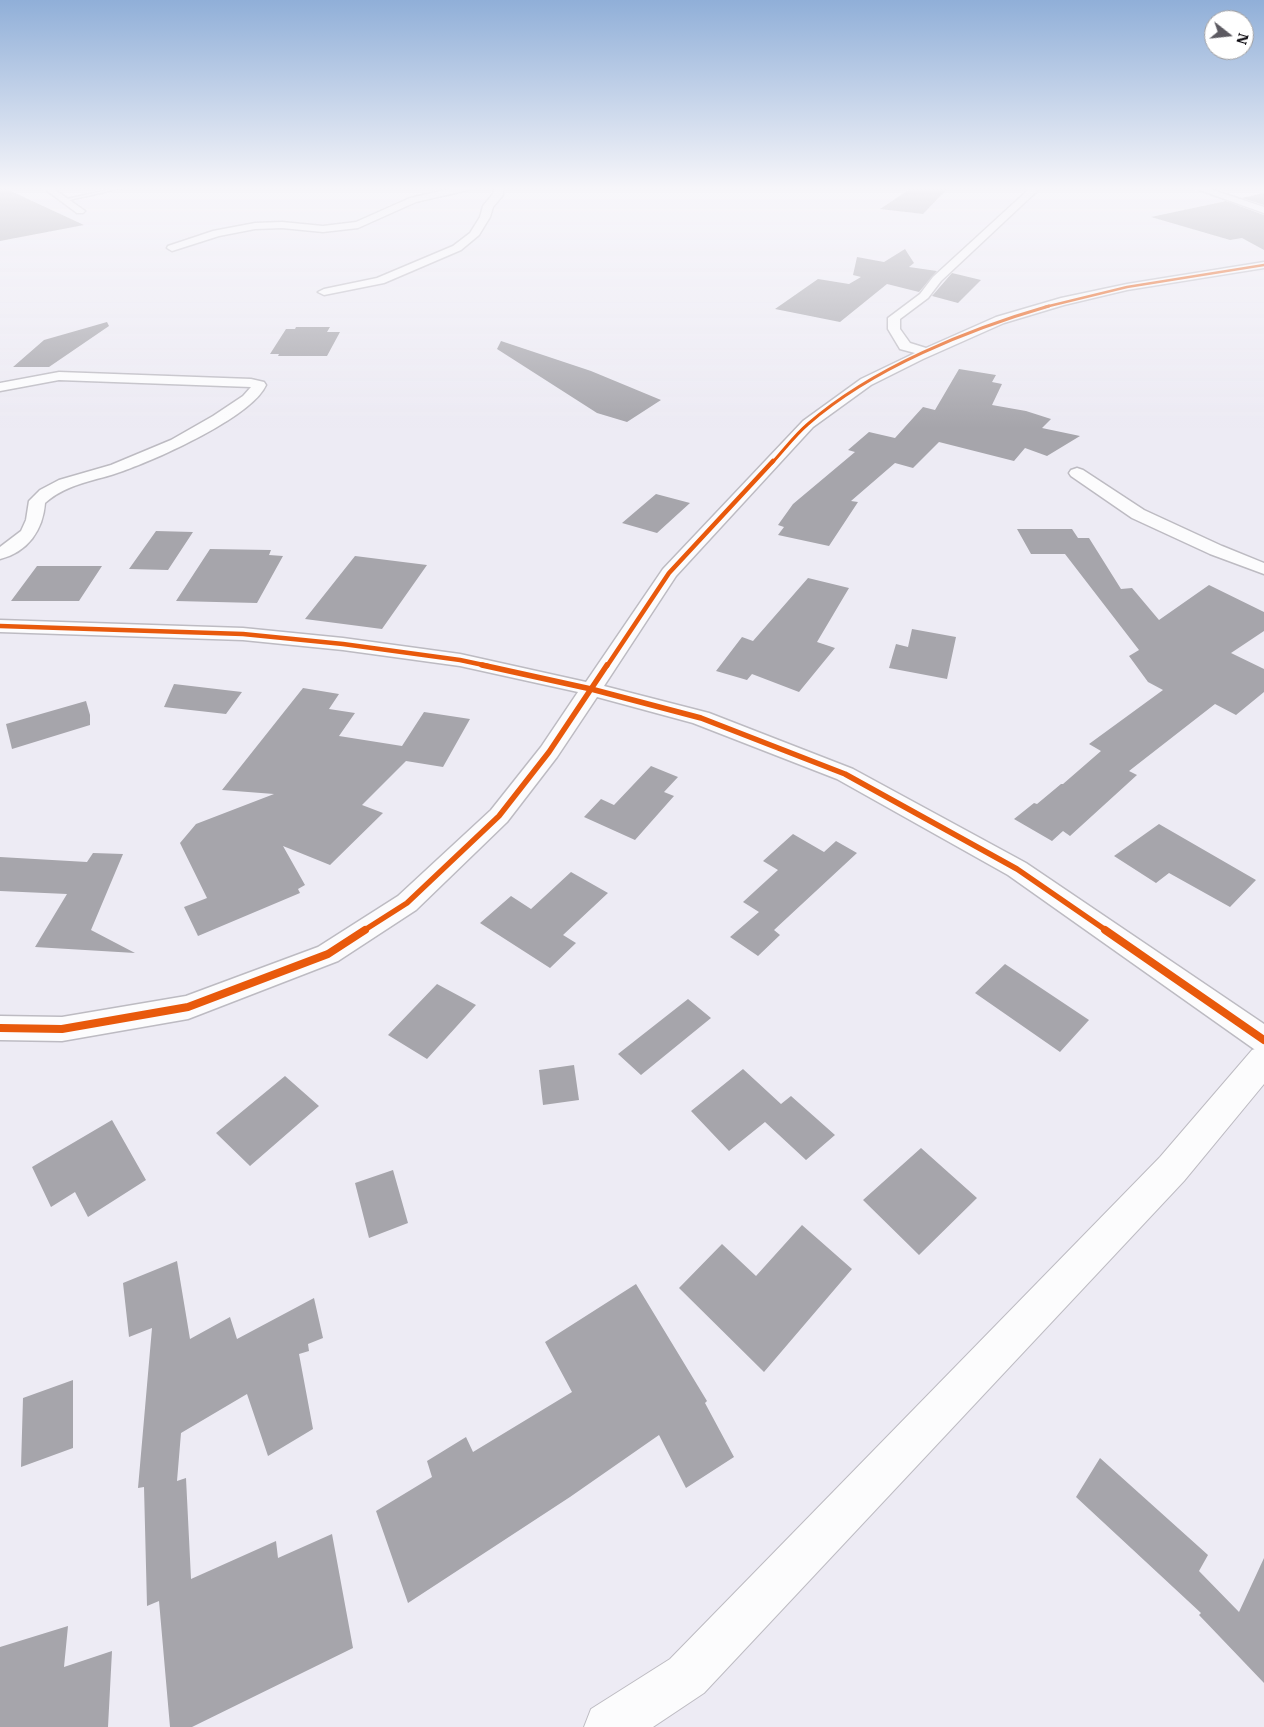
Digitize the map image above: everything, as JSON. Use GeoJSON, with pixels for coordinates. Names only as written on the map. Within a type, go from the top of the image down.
{"type":"FeatureCollection","features":[{"type":"Feature","properties":{"kind":"street"},"geometry":{"type":"LineString","coordinates":[[324,292],[380,281],[411,268]]}},
{"type":"Feature","properties":{"kind":"street"},"geometry":{"type":"LineString","coordinates":[[927,352],[905,346],[894,329],[894,318],[924,296],[936,279],[948,268]]}},
{"type":"Feature","properties":{"kind":"street"},"geometry":{"type":"LineString","coordinates":[[0,1028],[62,1029],[188,1007],[328,954],[407,903],[499,816],[549,752],[669,573],[808,424],[866,382],[927,352],[1000,320],[1061,302],[1128,287],[1248,268]]}},
{"type":"Feature","properties":{"kind":"street"},"geometry":{"type":"LineString","coordinates":[[0,385],[59,376],[251,382],[259,385],[253,396],[214,423],[171,447],[55,487],[37,502],[35,523],[26,537],[0,554]]}},
{"type":"Feature","properties":{"kind":"street"},"geometry":{"type":"LineString","coordinates":[[1077,473],[1138,514],[1216,550],[1264,569]]}},
{"type":"Feature","properties":{"kind":"street"},"geometry":{"type":"LineString","coordinates":[[0,626],[243,634],[343,644],[460,660],[591,689],[701,718],[845,774],[1017,869],[1264,1040]]}},
{"type":"Feature","properties":{"kind":"street"},"geometry":{"type":"LineString","coordinates":[[609,1727],[687,1676],[1172,1168],[1264,1060]]}},
{"type":"Feature","properties":{"kind":"building"},"geometry":{"type":"Polygon","coordinates":[[[855,268],[913,268],[937,271],[919,292],[887,284],[840,322],[775,309],[818,279],[849,284],[861,277],[853,275],[855,268]]]}},
{"type":"Feature","properties":{"kind":"building"},"geometry":{"type":"Polygon","coordinates":[[[952,273],[981,280],[958,303],[932,296],[952,273]]]}},
{"type":"Feature","properties":{"kind":"building"},"geometry":{"type":"Polygon","coordinates":[[[107,322],[109,326],[49,367],[13,367],[44,340],[107,322]]]}},
{"type":"Feature","properties":{"kind":"building"},"geometry":{"type":"Polygon","coordinates":[[[296,327],[330,327],[327,332],[340,332],[327,356],[278,356],[279,354],[270,354],[286,329],[295,329],[296,327]]]}},
{"type":"Feature","properties":{"kind":"building"},"geometry":{"type":"Polygon","coordinates":[[[501,341],[591,371],[661,400],[627,422],[597,413],[497,349],[501,341]]]}},
{"type":"Feature","properties":{"kind":"building"},"geometry":{"type":"Polygon","coordinates":[[[959,369],[996,375],[992,382],[1002,384],[992,405],[1026,411],[1051,419],[1042,428],[1080,436],[1047,456],[1025,448],[1014,461],[939,442],[913,468],[895,463],[851,501],[858,502],[829,546],[778,535],[784,527],[778,525],[793,504],[855,452],[848,450],[869,432],[895,438],[923,407],[935,410],[959,369]]]}},
{"type":"Feature","properties":{"kind":"building"},"geometry":{"type":"Polygon","coordinates":[[[656,494],[690,503],[657,533],[622,523],[656,494]]]}},
{"type":"Feature","properties":{"kind":"building"},"geometry":{"type":"Polygon","coordinates":[[[1017,529],[1072,529],[1078,538],[1089,538],[1121,589],[1132,588],[1159,620],[1209,585],[1264,612],[1264,631],[1231,653],[1264,669],[1264,692],[1236,715],[1215,704],[1129,771],[1137,775],[1070,836],[1063,831],[1052,841],[1014,819],[1063,784],[1101,751],[1089,744],[1163,690],[1148,682],[1129,656],[1139,650],[1065,554],[1031,554],[1017,529]]]}},
{"type":"Feature","properties":{"kind":"building"},"geometry":{"type":"Polygon","coordinates":[[[156,531],[193,532],[168,570],[129,569],[156,531]]]}},
{"type":"Feature","properties":{"kind":"building"},"geometry":{"type":"Polygon","coordinates":[[[210,549],[271,550],[269,555],[283,556],[257,603],[176,601],[210,549]]]}},
{"type":"Feature","properties":{"kind":"building"},"geometry":{"type":"Polygon","coordinates":[[[355,556],[427,565],[382,629],[305,619],[355,556]]]}},
{"type":"Feature","properties":{"kind":"building"},"geometry":{"type":"Polygon","coordinates":[[[37,566],[102,566],[79,601],[11,601],[37,566]]]}},
{"type":"Feature","properties":{"kind":"building"},"geometry":{"type":"Polygon","coordinates":[[[808,578],[849,588],[817,642],[835,648],[799,692],[752,674],[747,680],[716,671],[742,637],[753,641],[808,578]]]}},
{"type":"Feature","properties":{"kind":"building"},"geometry":{"type":"Polygon","coordinates":[[[912,629],[956,637],[947,679],[889,668],[896,644],[908,647],[912,629]]]}},
{"type":"Feature","properties":{"kind":"building"},"geometry":{"type":"Polygon","coordinates":[[[174,684],[242,692],[226,714],[164,707],[174,684]]]}},
{"type":"Feature","properties":{"kind":"building"},"geometry":{"type":"Polygon","coordinates":[[[303,688],[339,694],[329,709],[355,713],[339,736],[402,746],[424,712],[470,719],[443,767],[406,761],[362,805],[383,813],[330,865],[283,846],[305,885],[298,889],[300,893],[198,936],[184,907],[207,898],[180,843],[196,824],[274,794],[222,790],[303,688]]]}},
{"type":"Feature","properties":{"kind":"building"},"geometry":{"type":"Polygon","coordinates":[[[86,701],[90,715],[90,725],[12,749],[6,724],[86,701]]]}},
{"type":"Feature","properties":{"kind":"building"},"geometry":{"type":"Polygon","coordinates":[[[651,766],[678,777],[664,792],[674,796],[635,840],[584,817],[601,799],[614,805],[651,766]]]}},
{"type":"Feature","properties":{"kind":"building"},"geometry":{"type":"Polygon","coordinates":[[[1159,824],[1256,880],[1230,907],[1169,873],[1156,883],[1114,856],[1159,824]]]}},
{"type":"Feature","properties":{"kind":"building"},"geometry":{"type":"Polygon","coordinates":[[[793,834],[824,852],[836,841],[857,853],[774,930],[780,935],[758,956],[730,937],[759,912],[743,902],[778,870],[763,861],[793,834]]]}},
{"type":"Feature","properties":{"kind":"building"},"geometry":{"type":"Polygon","coordinates":[[[93,853],[123,854],[91,930],[135,953],[35,947],[67,894],[0,891],[0,857],[87,862],[93,853]]]}},
{"type":"Feature","properties":{"kind":"building"},"geometry":{"type":"Polygon","coordinates":[[[571,872],[608,893],[563,935],[576,943],[550,968],[480,923],[511,896],[531,909],[571,872]]]}},
{"type":"Feature","properties":{"kind":"building"},"geometry":{"type":"Polygon","coordinates":[[[1005,964],[1089,1020],[1060,1052],[975,993],[1005,964]]]}},
{"type":"Feature","properties":{"kind":"building"},"geometry":{"type":"Polygon","coordinates":[[[437,984],[476,1005],[427,1059],[388,1035],[437,984]]]}},
{"type":"Feature","properties":{"kind":"building"},"geometry":{"type":"Polygon","coordinates":[[[688,999],[711,1018],[641,1075],[618,1054],[688,999]]]}},
{"type":"Feature","properties":{"kind":"building"},"geometry":{"type":"Polygon","coordinates":[[[574,1065],[579,1100],[543,1105],[539,1070],[574,1065]]]}},
{"type":"Feature","properties":{"kind":"building"},"geometry":{"type":"Polygon","coordinates":[[[743,1069],[781,1104],[791,1096],[835,1135],[806,1160],[765,1122],[729,1151],[691,1111],[743,1069]]]}},
{"type":"Feature","properties":{"kind":"building"},"geometry":{"type":"Polygon","coordinates":[[[285,1076],[319,1106],[250,1166],[216,1133],[285,1076]]]}},
{"type":"Feature","properties":{"kind":"building"},"geometry":{"type":"Polygon","coordinates":[[[112,1120],[146,1180],[88,1217],[75,1192],[51,1207],[32,1167],[112,1120]]]}},
{"type":"Feature","properties":{"kind":"building"},"geometry":{"type":"Polygon","coordinates":[[[921,1148],[977,1198],[919,1255],[863,1200],[921,1148]]]}},
{"type":"Feature","properties":{"kind":"building"},"geometry":{"type":"Polygon","coordinates":[[[393,1170],[408,1223],[369,1238],[355,1183],[393,1170]]]}},
{"type":"Feature","properties":{"kind":"building"},"geometry":{"type":"Polygon","coordinates":[[[802,1225],[852,1269],[764,1372],[679,1288],[722,1244],[756,1276],[802,1225]]]}},
{"type":"Feature","properties":{"kind":"building"},"geometry":{"type":"Polygon","coordinates":[[[177,1261],[190,1339],[230,1317],[237,1339],[314,1298],[323,1338],[308,1344],[309,1351],[299,1354],[313,1429],[268,1456],[247,1394],[181,1433],[177,1481],[186,1478],[191,1579],[276,1541],[278,1558],[332,1534],[353,1648],[192,1727],[170,1727],[159,1601],[147,1606],[144,1487],[138,1488],[152,1328],[129,1337],[123,1283],[177,1261]]]}},
{"type":"Feature","properties":{"kind":"building"},"geometry":{"type":"Polygon","coordinates":[[[636,1284],[707,1401],[705,1403],[734,1457],[686,1488],[659,1435],[570,1497],[408,1603],[376,1511],[432,1477],[427,1461],[466,1437],[473,1452],[572,1392],[545,1342],[636,1284]]]}},
{"type":"Feature","properties":{"kind":"building"},"geometry":{"type":"Polygon","coordinates":[[[73,1380],[73,1448],[21,1467],[23,1398],[73,1380]]]}},
{"type":"Feature","properties":{"kind":"building"},"geometry":{"type":"Polygon","coordinates":[[[1100,1458],[1208,1555],[1199,1571],[1239,1612],[1264,1558],[1264,1683],[1199,1615],[1201,1613],[1076,1497],[1100,1458]]]}},
{"type":"Feature","properties":{"kind":"building"},"geometry":{"type":"Polygon","coordinates":[[[68,1626],[64,1667],[112,1651],[108,1727],[0,1727],[0,1647],[68,1626]]]}},
{"type":"Feature","properties":{"kind":"cycle path"},"geometry":{"type":"LineString","coordinates":[[0,1028],[62,1029],[188,1007],[328,954],[407,903],[499,816],[549,752],[669,573],[808,424],[866,382],[918,356],[1000,320],[1061,302],[1127,287],[1248,268]]}},
{"type":"Feature","properties":{"kind":"cycle path"},"geometry":{"type":"LineString","coordinates":[[0,626],[243,634],[343,644],[460,660],[591,689],[701,718],[845,774],[1017,869],[1264,1040]]}}]}
